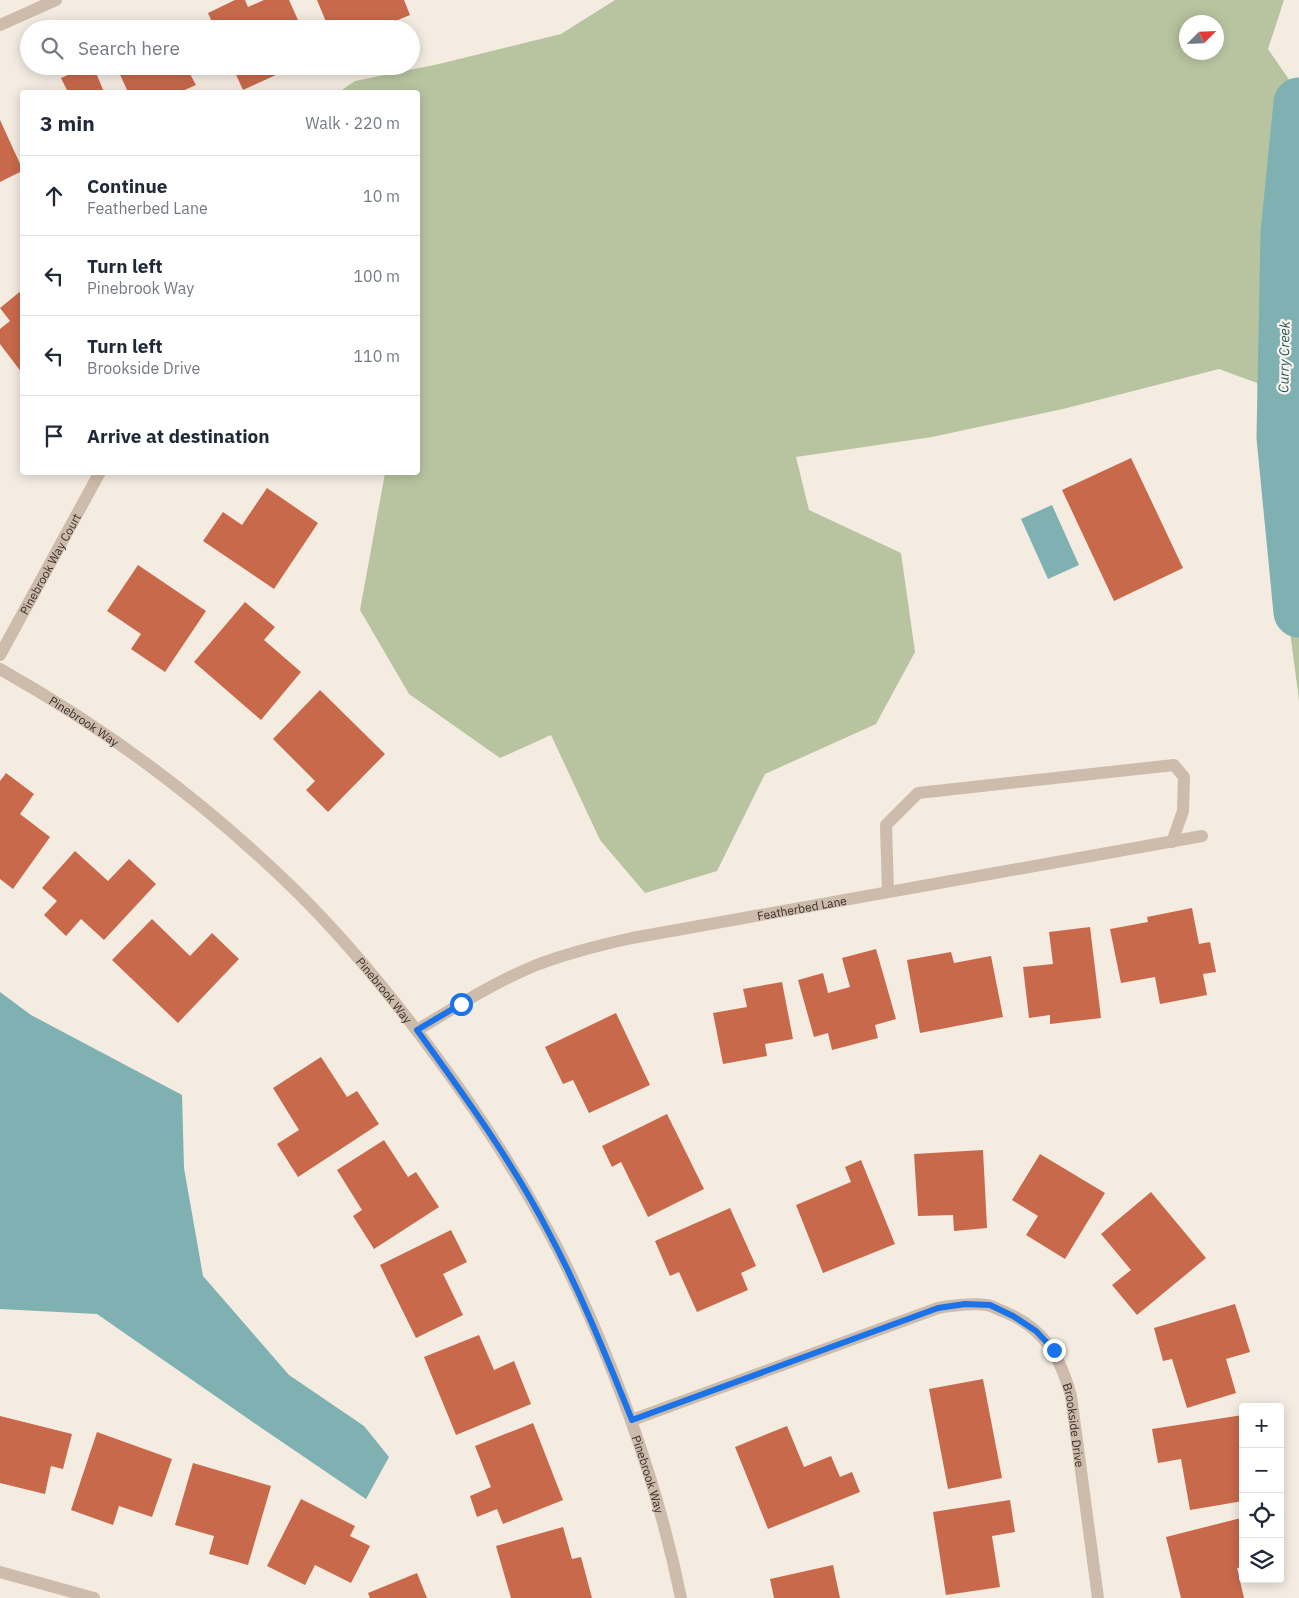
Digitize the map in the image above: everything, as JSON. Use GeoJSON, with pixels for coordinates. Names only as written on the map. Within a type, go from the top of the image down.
{"type":"FeatureCollection","features":[{"type":"Feature","properties":{"kind":"street"},"geometry":{"type":"LineString","coordinates":[[0,25],[56,0]]}},
{"type":"Feature","properties":{"kind":"street","name":"Pinebrook Way Court"},"geometry":{"type":"LineString","coordinates":[[0,655],[98,475]]}},
{"type":"Feature","properties":{"kind":"street","name":"Pinebrook Way"},"geometry":{"type":"LineString","coordinates":[[0,669],[86,721],[137,756],[198,804],[295,890],[382,987],[417,1030],[470,1102],[549,1231],[574,1281],[602,1345],[632,1420],[660,1507],[681,1598]]}},
{"type":"Feature","properties":{"kind":"street"},"geometry":{"type":"LineString","coordinates":[[888,892],[886,825],[918,793],[1174,765],[1184,777],[1184,786],[1183,811],[1172,842]]}},
{"type":"Feature","properties":{"kind":"street","name":"Featherbed Lane"},"geometry":{"type":"LineString","coordinates":[[417,1030],[530,968],[590,947],[1202,836]]}},
{"type":"Feature","properties":{"kind":"street","name":"Brookside Drive"},"geometry":{"type":"LineString","coordinates":[[632,1420],[938,1308],[965,1304],[990,1305],[1013,1316],[1036,1331],[1054,1350],[1065,1374],[1071,1396],[1098,1598]]}},
{"type":"Feature","properties":{"kind":"street"},"geometry":{"type":"LineString","coordinates":[[0,1572],[94,1598]]}},
{"type":"Feature","properties":{"kind":"green space"},"geometry":{"type":"Polygon","coordinates":[[[615,0],[1284,0],[1268,49],[1299,94],[1299,700],[1257,383],[1219,369],[1063,409],[932,437],[796,457],[809,510],[901,553],[915,652],[876,724],[765,774],[717,871],[645,893],[600,840],[551,735],[500,758],[409,694],[360,610],[385,475],[420,475],[420,90],[342,90],[355,81],[385,75],[420,75],[420,68],[561,34],[615,0]]]}},
{"type":"Feature","properties":{"kind":"water"},"geometry":{"type":"Polygon","coordinates":[[[1052,505],[1079,565],[1048,579],[1021,519],[1052,505]]]}},
{"type":"Feature","properties":{"kind":"water"},"geometry":{"type":"Polygon","coordinates":[[[0,992],[31,1015],[182,1095],[184,1168],[203,1276],[289,1375],[364,1426],[389,1457],[366,1499],[97,1314],[0,1309],[0,992]]]}},
{"type":"Feature","properties":{"kind":"building"},"geometry":{"type":"Polygon","coordinates":[[[235,0],[245,0],[248,7],[264,0],[289,0],[298,20],[211,20],[208,13],[235,0]]]}},
{"type":"Feature","properties":{"kind":"building"},"geometry":{"type":"Polygon","coordinates":[[[317,0],[404,0],[410,15],[398,20],[325,20],[317,0]]]}},
{"type":"Feature","properties":{"kind":"building"},"geometry":{"type":"Polygon","coordinates":[[[68,75],[97,75],[103,90],[67,90],[61,78],[68,75]]]}},
{"type":"Feature","properties":{"kind":"building"},"geometry":{"type":"Polygon","coordinates":[[[120,75],[191,75],[196,85],[185,90],[127,90],[120,75]]]}},
{"type":"Feature","properties":{"kind":"building"},"geometry":{"type":"Polygon","coordinates":[[[236,75],[276,75],[243,90],[236,75]]]}},
{"type":"Feature","properties":{"kind":"building"},"geometry":{"type":"Polygon","coordinates":[[[0,120],[20,164],[20,172],[0,182],[0,120]]]}},
{"type":"Feature","properties":{"kind":"building"},"geometry":{"type":"Polygon","coordinates":[[[20,292],[20,370],[0,344],[0,329],[10,321],[0,308],[20,292]]]}},
{"type":"Feature","properties":{"kind":"building"},"geometry":{"type":"Polygon","coordinates":[[[1131,458],[1183,568],[1114,601],[1062,490],[1131,458]]]}},
{"type":"Feature","properties":{"kind":"building"},"geometry":{"type":"Polygon","coordinates":[[[267,488],[318,523],[274,589],[203,541],[223,512],[242,525],[267,488]]]}},
{"type":"Feature","properties":{"kind":"building"},"geometry":{"type":"Polygon","coordinates":[[[138,565],[206,611],[165,672],[131,649],[141,634],[107,611],[138,565]]]}},
{"type":"Feature","properties":{"kind":"building"},"geometry":{"type":"Polygon","coordinates":[[[245,602],[275,627],[264,640],[301,672],[261,720],[194,662],[245,602]]]}},
{"type":"Feature","properties":{"kind":"building"},"geometry":{"type":"Polygon","coordinates":[[[320,690],[385,754],[328,812],[306,790],[315,781],[273,739],[320,690]]]}},
{"type":"Feature","properties":{"kind":"building"},"geometry":{"type":"Polygon","coordinates":[[[6,773],[34,794],[20,814],[50,837],[13,889],[0,879],[0,781],[6,773]]]}},
{"type":"Feature","properties":{"kind":"building"},"geometry":{"type":"Polygon","coordinates":[[[75,851],[108,881],[129,859],[156,884],[104,940],[81,919],[66,936],[44,915],[57,901],[42,888],[75,851]]]}},
{"type":"Feature","properties":{"kind":"building"},"geometry":{"type":"Polygon","coordinates":[[[1192,908],[1199,944],[1210,942],[1216,972],[1203,974],[1207,995],[1160,1004],[1155,977],[1121,983],[1110,929],[1148,922],[1147,917],[1192,908]]]}},
{"type":"Feature","properties":{"kind":"building"},"geometry":{"type":"Polygon","coordinates":[[[152,919],[190,956],[212,933],[239,959],[178,1023],[112,960],[152,919]]]}},
{"type":"Feature","properties":{"kind":"building"},"geometry":{"type":"Polygon","coordinates":[[[1090,927],[1101,1018],[1050,1024],[1050,1015],[1029,1018],[1023,967],[1053,964],[1049,932],[1090,927]]]}},
{"type":"Feature","properties":{"kind":"building"},"geometry":{"type":"Polygon","coordinates":[[[876,949],[896,1019],[875,1025],[878,1038],[832,1050],[828,1033],[814,1037],[798,980],[823,973],[828,993],[850,987],[842,958],[876,949]]]}},
{"type":"Feature","properties":{"kind":"building"},"geometry":{"type":"Polygon","coordinates":[[[951,952],[954,963],[991,956],[1003,1017],[920,1033],[907,960],[951,952]]]}},
{"type":"Feature","properties":{"kind":"building"},"geometry":{"type":"Polygon","coordinates":[[[782,982],[793,1039],[765,1044],[767,1056],[723,1064],[713,1013],[747,1007],[743,989],[782,982]]]}},
{"type":"Feature","properties":{"kind":"building"},"geometry":{"type":"Polygon","coordinates":[[[616,1013],[650,1085],[589,1113],[573,1080],[563,1084],[545,1047],[616,1013]]]}},
{"type":"Feature","properties":{"kind":"building"},"geometry":{"type":"Polygon","coordinates":[[[321,1057],[347,1097],[357,1091],[379,1124],[298,1177],[277,1144],[299,1130],[273,1088],[321,1057]]]}},
{"type":"Feature","properties":{"kind":"building"},"geometry":{"type":"Polygon","coordinates":[[[667,1114],[704,1189],[648,1217],[621,1162],[612,1167],[602,1146],[667,1114]]]}},
{"type":"Feature","properties":{"kind":"building"},"geometry":{"type":"Polygon","coordinates":[[[384,1140],[408,1177],[416,1172],[439,1207],[374,1249],[353,1216],[362,1210],[337,1170],[384,1140]]]}},
{"type":"Feature","properties":{"kind":"building"},"geometry":{"type":"Polygon","coordinates":[[[983,1150],[987,1228],[954,1231],[953,1215],[918,1216],[914,1154],[983,1150]]]}},
{"type":"Feature","properties":{"kind":"building"},"geometry":{"type":"Polygon","coordinates":[[[1040,1154],[1105,1193],[1065,1259],[1026,1235],[1038,1216],[1012,1200],[1040,1154]]]}},
{"type":"Feature","properties":{"kind":"building"},"geometry":{"type":"Polygon","coordinates":[[[861,1160],[895,1244],[823,1273],[796,1205],[851,1182],[845,1167],[861,1160]]]}},
{"type":"Feature","properties":{"kind":"building"},"geometry":{"type":"Polygon","coordinates":[[[1151,1192],[1206,1258],[1137,1315],[1112,1285],[1131,1270],[1101,1234],[1151,1192]]]}},
{"type":"Feature","properties":{"kind":"building"},"geometry":{"type":"Polygon","coordinates":[[[730,1208],[756,1266],[741,1273],[748,1290],[697,1312],[679,1272],[670,1276],[655,1241],[730,1208]]]}},
{"type":"Feature","properties":{"kind":"building"},"geometry":{"type":"Polygon","coordinates":[[[451,1230],[467,1262],[443,1274],[463,1315],[416,1338],[380,1265],[451,1230]]]}},
{"type":"Feature","properties":{"kind":"building"},"geometry":{"type":"Polygon","coordinates":[[[1235,1304],[1250,1352],[1226,1359],[1236,1393],[1187,1408],[1172,1359],[1163,1361],[1154,1328],[1235,1304]]]}},
{"type":"Feature","properties":{"kind":"building"},"geometry":{"type":"Polygon","coordinates":[[[479,1335],[494,1370],[514,1361],[531,1404],[456,1435],[424,1357],[479,1335]]]}},
{"type":"Feature","properties":{"kind":"building"},"geometry":{"type":"Polygon","coordinates":[[[983,1379],[1002,1478],[948,1489],[929,1389],[983,1379]]]}},
{"type":"Feature","properties":{"kind":"building"},"geometry":{"type":"Polygon","coordinates":[[[0,1416],[72,1434],[63,1469],[51,1466],[45,1494],[0,1483],[0,1416]]]}},
{"type":"Feature","properties":{"kind":"building"},"geometry":{"type":"Polygon","coordinates":[[[1239,1416],[1239,1502],[1190,1510],[1181,1459],[1158,1463],[1152,1429],[1239,1416]]]}},
{"type":"Feature","properties":{"kind":"building"},"geometry":{"type":"Polygon","coordinates":[[[533,1423],[563,1500],[503,1524],[497,1509],[477,1517],[470,1496],[491,1487],[475,1446],[533,1423]]]}},
{"type":"Feature","properties":{"kind":"building"},"geometry":{"type":"Polygon","coordinates":[[[787,1426],[804,1467],[831,1456],[840,1477],[852,1472],[860,1492],[768,1529],[735,1447],[787,1426]]]}},
{"type":"Feature","properties":{"kind":"building"},"geometry":{"type":"Polygon","coordinates":[[[97,1432],[172,1459],[152,1517],[119,1506],[113,1525],[71,1510],[97,1432]]]}},
{"type":"Feature","properties":{"kind":"building"},"geometry":{"type":"Polygon","coordinates":[[[193,1463],[271,1486],[248,1565],[209,1554],[214,1536],[175,1525],[193,1463]]]}},
{"type":"Feature","properties":{"kind":"building"},"geometry":{"type":"Polygon","coordinates":[[[301,1499],[355,1526],[350,1536],[370,1546],[351,1583],[315,1565],[305,1585],[267,1566],[301,1499]]]}},
{"type":"Feature","properties":{"kind":"building"},"geometry":{"type":"Polygon","coordinates":[[[1010,1500],[1015,1532],[992,1536],[1000,1587],[946,1595],[933,1512],[1010,1500]]]}},
{"type":"Feature","properties":{"kind":"building"},"geometry":{"type":"Polygon","coordinates":[[[1239,1519],[1239,1568],[1237,1568],[1244,1598],[1181,1598],[1166,1537],[1239,1519]]]}},
{"type":"Feature","properties":{"kind":"building"},"geometry":{"type":"Polygon","coordinates":[[[563,1527],[572,1559],[581,1557],[592,1598],[511,1598],[496,1546],[563,1527]]]}},
{"type":"Feature","properties":{"kind":"building"},"geometry":{"type":"Polygon","coordinates":[[[833,1565],[840,1598],[774,1598],[770,1579],[833,1565]]]}},
{"type":"Feature","properties":{"kind":"building"},"geometry":{"type":"Polygon","coordinates":[[[417,1573],[427,1598],[370,1598],[368,1593],[417,1573]]]}},
{"type":"Feature","properties":{"kind":"waterway","name":"Curry Creek"},"geometry":{"type":"LineString","coordinates":[[1299,103],[1286,233],[1282,437],[1299,612]]}},
{"type":"Feature","properties":{"kind":"route"},"geometry":{"type":"LineString","coordinates":[[461,1004],[417,1030],[470,1102],[549,1231],[574,1281],[632,1420],[938,1308],[965,1304],[990,1305],[1013,1316],[1036,1331],[1054,1350]]}}]}
